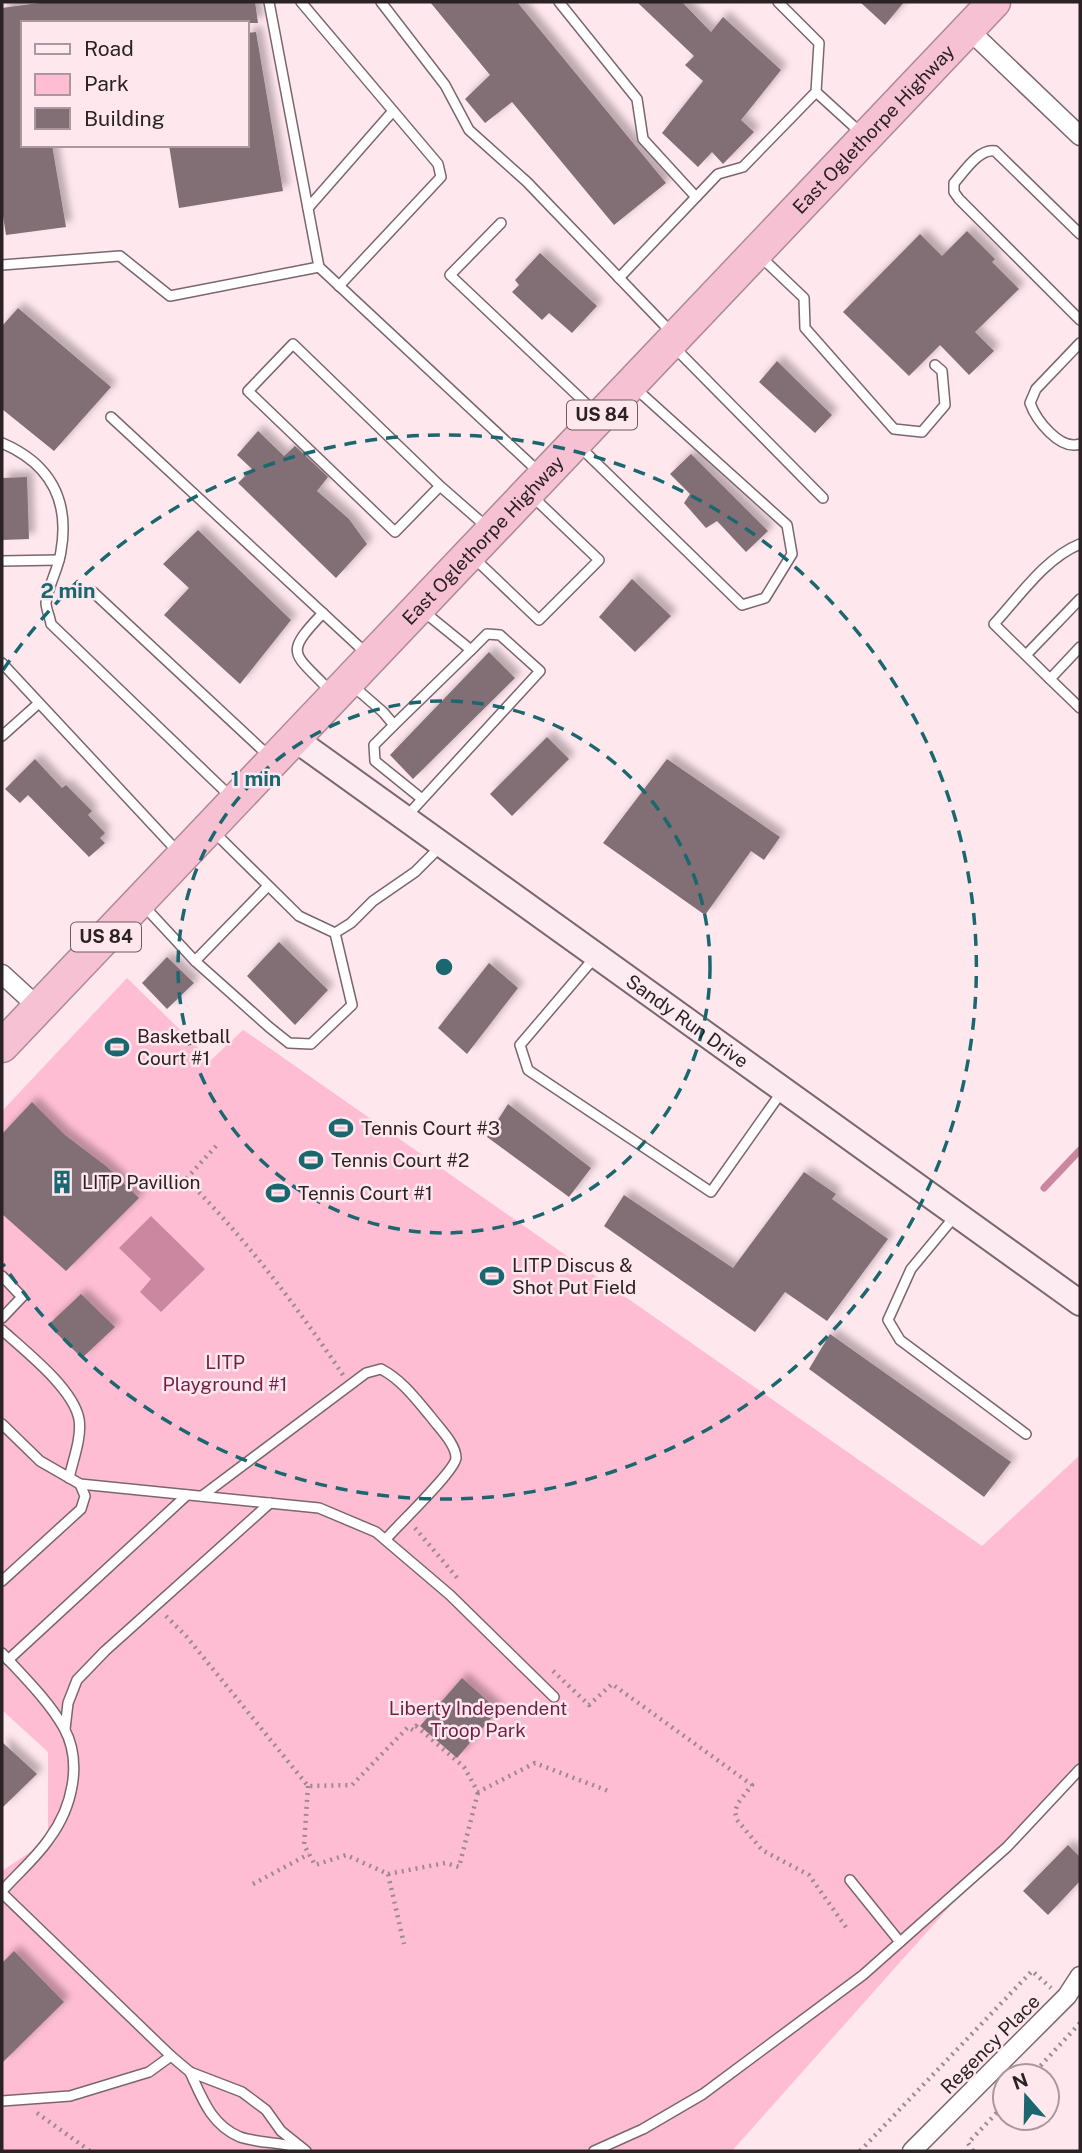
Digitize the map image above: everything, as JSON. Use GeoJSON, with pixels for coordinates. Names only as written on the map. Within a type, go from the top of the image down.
{"type":"FeatureCollection","features":[{"type":"Feature","properties":{"kind":"highway","name":"East Oglethorpe Highway"},"geometry":{"type":"LineString","coordinates":[[2,1046],[994,2]]}},
{"type":"Feature","properties":{"kind":"street"},"geometry":{"type":"LineString","coordinates":[[968,29],[1080,136]]}},
{"type":"Feature","properties":{"kind":"street","name":"Sandy Run Drive"},"geometry":{"type":"LineString","coordinates":[[284,750],[404,818],[1080,1303]]}},
{"type":"Feature","properties":{"kind":"street"},"geometry":{"type":"LineString","coordinates":[[2,974],[38,1007]]}},
{"type":"Feature","properties":{"kind":"street","name":"Regency Place"},"geometry":{"type":"LineString","coordinates":[[924,2147],[1064,1999],[1080,1976]]}},
{"type":"Feature","properties":{"kind":"lane"},"geometry":{"type":"LineString","coordinates":[[270,2],[319,267],[536,485],[599,560],[539,620],[470,554]]}},
{"type":"Feature","properties":{"kind":"lane"},"geometry":{"type":"LineString","coordinates":[[301,2],[438,164],[441,177],[339,286]]}},
{"type":"Feature","properties":{"kind":"lane"},"geometry":{"type":"LineString","coordinates":[[381,2],[445,85],[469,130],[527,182],[823,498]]}},
{"type":"Feature","properties":{"kind":"lane"},"geometry":{"type":"LineString","coordinates":[[559,2],[637,99],[643,139],[696,197]]}},
{"type":"Feature","properties":{"kind":"lane"},"geometry":{"type":"LineString","coordinates":[[619,278],[718,174],[743,167],[816,92],[819,43],[778,2]]}},
{"type":"Feature","properties":{"kind":"lane"},"geometry":{"type":"LineString","coordinates":[[816,92],[866,137]]}},
{"type":"Feature","properties":{"kind":"lane"},"geometry":{"type":"LineString","coordinates":[[308,208],[393,111]]}},
{"type":"Feature","properties":{"kind":"lane"},"geometry":{"type":"LineString","coordinates":[[1080,234],[995,151],[983,152],[954,183],[954,192],[959,199],[1080,320]]}},
{"type":"Feature","properties":{"kind":"lane"},"geometry":{"type":"LineString","coordinates":[[501,222],[450,275],[600,417]]}},
{"type":"Feature","properties":{"kind":"lane"},"geometry":{"type":"LineString","coordinates":[[756,252],[804,298],[805,328],[894,429],[922,432],[945,405],[942,371],[935,365]]}},
{"type":"Feature","properties":{"kind":"lane"},"geometry":{"type":"LineString","coordinates":[[2,265],[120,256],[170,296],[319,267]]}},
{"type":"Feature","properties":{"kind":"lane"},"geometry":{"type":"LineString","coordinates":[[1080,343],[1036,389],[1030,403],[1038,420],[1064,444],[1073,447],[1080,444]]}},
{"type":"Feature","properties":{"kind":"lane"},"geometry":{"type":"LineString","coordinates":[[440,486],[395,532],[248,391],[293,344],[440,486],[492,531]]}},
{"type":"Feature","properties":{"kind":"lane"},"geometry":{"type":"LineString","coordinates":[[575,443],[741,605],[765,598],[792,555],[787,524],[631,384]]}},
{"type":"Feature","properties":{"kind":"lane"},"geometry":{"type":"LineString","coordinates":[[111,417],[371,658]]}},
{"type":"Feature","properties":{"kind":"lane"},"geometry":{"type":"LineString","coordinates":[[2,443],[24,453],[55,485],[62,507],[62,550],[46,604],[51,624],[235,801]]}},
{"type":"Feature","properties":{"kind":"lane"},"geometry":{"type":"LineString","coordinates":[[1080,544],[1048,566],[994,624],[1080,708]]}},
{"type":"Feature","properties":{"kind":"lane"},"geometry":{"type":"LineString","coordinates":[[2,561],[58,560]]}},
{"type":"Feature","properties":{"kind":"lane"},"geometry":{"type":"LineString","coordinates":[[93,592],[284,750]]}},
{"type":"Feature","properties":{"kind":"lane"},"geometry":{"type":"LineString","coordinates":[[1026,655],[1080,600]]}},
{"type":"Feature","properties":{"kind":"lane"},"geometry":{"type":"LineString","coordinates":[[419,608],[471,650]]}},
{"type":"Feature","properties":{"kind":"lane"},"geometry":{"type":"LineString","coordinates":[[323,613],[301,636],[295,647],[297,656],[342,689],[383,712],[394,725]]}},
{"type":"Feature","properties":{"kind":"lane"},"geometry":{"type":"LineString","coordinates":[[404,818],[422,799],[540,671],[500,635],[487,634],[374,745],[375,761],[422,799]]}},
{"type":"Feature","properties":{"kind":"lane"},"geometry":{"type":"LineString","coordinates":[[1050,679],[1080,647]]}},
{"type":"Feature","properties":{"kind":"lane"},"geometry":{"type":"LineString","coordinates":[[2,663],[182,856]]}},
{"type":"Feature","properties":{"kind":"lane"},"geometry":{"type":"LineString","coordinates":[[2,736],[39,703]]}},
{"type":"Feature","properties":{"kind":"lane"},"geometry":{"type":"LineString","coordinates":[[209,827],[299,916],[335,933]]}},
{"type":"Feature","properties":{"kind":"lane"},"geometry":{"type":"LineString","coordinates":[[335,933],[351,923],[373,901],[415,872],[442,845]]}},
{"type":"Feature","properties":{"kind":"lane"},"geometry":{"type":"LineString","coordinates":[[195,961],[268,886]]}},
{"type":"Feature","properties":{"kind":"lane"},"geometry":{"type":"LineString","coordinates":[[139,901],[195,961],[289,1043],[311,1044],[352,1005],[335,933]]}},
{"type":"Feature","properties":{"kind":"lane"},"geometry":{"type":"LineString","coordinates":[[597,956],[520,1045],[528,1070],[711,1192],[783,1090]]}},
{"type":"Feature","properties":{"kind":"lane"},"geometry":{"type":"LineString","coordinates":[[956,1214],[911,1269],[888,1320],[900,1340],[1026,1434]]}},
{"type":"Feature","properties":{"kind":"lane"},"geometry":{"type":"LineString","coordinates":[[2,1276],[22,1297],[2,1318]]}},
{"type":"Feature","properties":{"kind":"lane"},"geometry":{"type":"LineString","coordinates":[[2,1330],[58,1385],[75,1406],[79,1428],[69,1478]]}},
{"type":"Feature","properties":{"kind":"lane"},"geometry":{"type":"LineString","coordinates":[[202,1496],[349,1385],[366,1373],[381,1369],[395,1376],[438,1426],[456,1456],[454,1464],[445,1476],[386,1539]]}},
{"type":"Feature","properties":{"kind":"lane"},"geometry":{"type":"LineString","coordinates":[[2,1424],[40,1461],[80,1484],[320,1508],[376,1532],[450,1595],[554,1697]]}},
{"type":"Feature","properties":{"kind":"lane"},"geometry":{"type":"LineString","coordinates":[[2,1581],[81,1509],[85,1496],[80,1484]]}},
{"type":"Feature","properties":{"kind":"lane"},"geometry":{"type":"LineString","coordinates":[[187,1495],[5,1657],[35,1688],[65,1729],[74,1763],[72,1790],[65,1813],[48,1841],[2,1892],[171,2056],[190,2071],[242,2092],[265,2110],[281,2131],[303,2150]]}},
{"type":"Feature","properties":{"kind":"lane"},"geometry":{"type":"LineString","coordinates":[[65,1729],[68,1703],[77,1680],[104,1651],[270,1503]]}},
{"type":"Feature","properties":{"kind":"lane"},"geometry":{"type":"LineString","coordinates":[[594,2151],[643,2129],[703,2094],[823,2006],[1007,1847],[1080,1769]]}},
{"type":"Feature","properties":{"kind":"lane"},"geometry":{"type":"LineString","coordinates":[[850,1880],[900,1942]]}},
{"type":"Feature","properties":{"kind":"lane"},"geometry":{"type":"LineString","coordinates":[[2,2101],[70,2096],[149,2072],[171,2056]]}},
{"type":"Feature","properties":{"kind":"lane"},"geometry":{"type":"LineString","coordinates":[[190,2071],[210,2113],[221,2125],[241,2137],[282,2143],[303,2150]]}},
{"type":"Feature","properties":{"kind":"path"},"geometry":{"type":"LineString","coordinates":[[216,1146],[186,1179],[240,1235],[287,1294],[349,1385]]}},
{"type":"Feature","properties":{"kind":"path"},"geometry":{"type":"LineString","coordinates":[[405,1517],[464,1586]]}},
{"type":"Feature","properties":{"kind":"path"},"geometry":{"type":"LineString","coordinates":[[156,1605],[186,1636],[308,1786],[304,1845],[315,1864],[346,1855],[388,1874],[445,1863],[459,1867],[478,1792],[464,1767],[416,1726],[413,1730],[408,1727],[352,1785],[308,1786]]}},
{"type":"Feature","properties":{"kind":"path"},"geometry":{"type":"LineString","coordinates":[[548,1667],[589,1705],[612,1684],[752,1785],[738,1803],[735,1812],[737,1820],[762,1850],[808,1875],[848,1930]]}},
{"type":"Feature","properties":{"kind":"path"},"geometry":{"type":"LineString","coordinates":[[478,1792],[535,1763],[611,1792]]}},
{"type":"Feature","properties":{"kind":"path"},"geometry":{"type":"LineString","coordinates":[[253,1884],[309,1854]]}},
{"type":"Feature","properties":{"kind":"path"},"geometry":{"type":"LineString","coordinates":[[388,1874],[404,1944]]}},
{"type":"Feature","properties":{"kind":"path"},"geometry":{"type":"LineString","coordinates":[[860,2151],[1032,1971],[1064,1999]]}},
{"type":"Feature","properties":{"kind":"path"},"geometry":{"type":"LineString","coordinates":[[1044,2062],[1080,2023]]}},
{"type":"Feature","properties":{"kind":"path"},"geometry":{"type":"LineString","coordinates":[[19,2099],[90,2151]]}},
{"type":"Feature","properties":{"kind":"path"},"geometry":{"type":"LineString","coordinates":[[973,2151],[968,2143],[991,2119]]}},
{"type":"Feature","properties":{"kind":"green space","name":"Liberty Independent Troop Park"},"geometry":{"type":"Polygon","coordinates":[[[127,978],[211,1060],[245,1031],[982,1546],[1080,1455],[1080,1760],[732,2151],[2,2151],[2,1871],[48,1840],[48,1752],[2,1710],[2,1111],[127,978]]]}},
{"type":"Feature","properties":{"kind":"shaded area"},"geometry":{"type":"Polygon","coordinates":[[[151,1216],[205,1269],[161,1312],[140,1292],[151,1279],[119,1248],[151,1216]]]}},
{"type":"Feature","properties":{"kind":"building"},"geometry":{"type":"Polygon","coordinates":[[[46,2],[255,2],[258,23],[21,21],[21,147],[52,147],[66,227],[6,235],[2,209],[2,8],[46,2]]]}},
{"type":"Feature","properties":{"kind":"building"},"geometry":{"type":"Polygon","coordinates":[[[430,2],[517,2],[666,183],[614,225],[512,102],[485,123],[465,99],[490,75],[430,2]]]}},
{"type":"Feature","properties":{"kind":"building"},"geometry":{"type":"Polygon","coordinates":[[[637,2],[682,2],[711,32],[723,17],[781,70],[741,120],[754,132],[723,164],[712,152],[698,167],[662,133],[703,81],[685,65],[694,56],[637,2]]]}},
{"type":"Feature","properties":{"kind":"building"},"geometry":{"type":"Polygon","coordinates":[[[860,2],[904,2],[885,25],[860,2]]]}},
{"type":"Feature","properties":{"kind":"building"},"geometry":{"type":"Polygon","coordinates":[[[256,32],[283,191],[179,208],[169,147],[248,147],[248,33],[256,32]]]}},
{"type":"Feature","properties":{"kind":"building"},"geometry":{"type":"Polygon","coordinates":[[[967,231],[995,259],[992,262],[1019,289],[975,332],[994,351],[969,375],[940,345],[909,376],[843,312],[920,234],[942,256],[967,231]]]}},
{"type":"Feature","properties":{"kind":"building"},"geometry":{"type":"Polygon","coordinates":[[[540,253],[597,306],[572,333],[549,313],[542,320],[512,292],[519,285],[515,280],[540,253]]]}},
{"type":"Feature","properties":{"kind":"building"},"geometry":{"type":"Polygon","coordinates":[[[18,308],[111,387],[54,451],[2,409],[2,326],[18,308]]]}},
{"type":"Feature","properties":{"kind":"building"},"geometry":{"type":"Polygon","coordinates":[[[777,361],[832,415],[815,433],[759,382],[777,361]]]}},
{"type":"Feature","properties":{"kind":"building"},"geometry":{"type":"Polygon","coordinates":[[[258,431],[284,456],[295,446],[328,477],[317,491],[349,519],[367,544],[336,578],[238,483],[252,469],[237,455],[258,431]]]}},
{"type":"Feature","properties":{"kind":"building"},"geometry":{"type":"Polygon","coordinates":[[[691,454],[768,531],[746,552],[717,521],[706,528],[684,503],[690,494],[670,474],[691,454]]]}},
{"type":"Feature","properties":{"kind":"building"},"geometry":{"type":"Polygon","coordinates":[[[27,477],[29,539],[2,540],[2,478],[27,477]]]}},
{"type":"Feature","properties":{"kind":"building"},"geometry":{"type":"Polygon","coordinates":[[[198,530],[291,620],[240,684],[164,615],[189,588],[163,564],[198,530]]]}},
{"type":"Feature","properties":{"kind":"building"},"geometry":{"type":"Polygon","coordinates":[[[632,579],[671,616],[635,652],[599,617],[632,579]]]}},
{"type":"Feature","properties":{"kind":"building"},"geometry":{"type":"Polygon","coordinates":[[[489,652],[515,678],[413,779],[390,755],[489,652]]]}},
{"type":"Feature","properties":{"kind":"building"},"geometry":{"type":"Polygon","coordinates":[[[547,737],[569,759],[512,816],[490,794],[547,737]]]}},
{"type":"Feature","properties":{"kind":"building"},"geometry":{"type":"Polygon","coordinates":[[[35,759],[62,788],[66,785],[92,811],[88,815],[105,833],[100,838],[105,843],[89,857],[28,795],[20,803],[5,789],[35,759]]]}},
{"type":"Feature","properties":{"kind":"building"},"geometry":{"type":"Polygon","coordinates":[[[667,759],[780,837],[764,860],[751,851],[705,915],[603,843],[667,759]]]}},
{"type":"Feature","properties":{"kind":"building"},"geometry":{"type":"Polygon","coordinates":[[[279,942],[328,990],[295,1025],[247,976],[279,942]]]}},
{"type":"Feature","properties":{"kind":"building"},"geometry":{"type":"Polygon","coordinates":[[[167,957],[194,983],[167,1009],[142,983],[167,957]]]}},
{"type":"Feature","properties":{"kind":"building"},"geometry":{"type":"Polygon","coordinates":[[[489,963],[518,988],[467,1054],[438,1028],[489,963]]]}},
{"type":"Feature","properties":{"kind":"building","name":"LITP Pavillion"},"geometry":{"type":"Polygon","coordinates":[[[32,1102],[65,1135],[106,1166],[139,1198],[66,1271],[2,1214],[2,1134],[32,1102]]]}},
{"type":"Feature","properties":{"kind":"building"},"geometry":{"type":"Polygon","coordinates":[[[508,1104],[591,1168],[569,1197],[487,1137],[508,1104]]]}},
{"type":"Feature","properties":{"kind":"building"},"geometry":{"type":"Polygon","coordinates":[[[804,1172],[836,1194],[832,1199],[888,1239],[827,1321],[785,1292],[755,1332],[604,1226],[624,1195],[733,1268],[804,1172]]]}},
{"type":"Feature","properties":{"kind":"building"},"geometry":{"type":"Polygon","coordinates":[[[81,1294],[115,1327],[82,1358],[48,1325],[81,1294]]]}},
{"type":"Feature","properties":{"kind":"building"},"geometry":{"type":"Polygon","coordinates":[[[830,1334],[1011,1462],[984,1497],[809,1369],[830,1334]]]}},
{"type":"Feature","properties":{"kind":"building"},"geometry":{"type":"Polygon","coordinates":[[[462,1678],[498,1710],[457,1758],[420,1726],[462,1678]]]}},
{"type":"Feature","properties":{"kind":"building"},"geometry":{"type":"Polygon","coordinates":[[[2,1742],[37,1774],[2,1808],[2,1742]]]}},
{"type":"Feature","properties":{"kind":"building"},"geometry":{"type":"Polygon","coordinates":[[[1068,1845],[1080,1857],[1080,1881],[1048,1915],[1023,1891],[1068,1845]]]}},
{"type":"Feature","properties":{"kind":"building"},"geometry":{"type":"Polygon","coordinates":[[[14,1951],[64,2002],[2,2063],[2,1963],[14,1951]]]}},
{"type":"Feature","properties":{"kind":"waterway"},"geometry":{"type":"LineString","coordinates":[[1044,1188],[1080,1150]]}},
{"type":"Feature","properties":{"kind":"place","name":"Basketball Court #1"},"geometry":{"type":"Point","coordinates":[117,1047]}},
{"type":"Feature","properties":{"kind":"place","name":"Tennis Court #3"},"geometry":{"type":"Point","coordinates":[341,1128]}},
{"type":"Feature","properties":{"kind":"place","name":"Tennis Court #2"},"geometry":{"type":"Point","coordinates":[311,1160]}},
{"type":"Feature","properties":{"kind":"place","name":"LITP Pavillion"},"geometry":{"type":"Point","coordinates":[62,1182]}},
{"type":"Feature","properties":{"kind":"place","name":"Tennis Court #1"},"geometry":{"type":"Point","coordinates":[278,1193]}},
{"type":"Feature","properties":{"kind":"place","name":"LITP Discus & Shot Put Field"},"geometry":{"type":"Point","coordinates":[492,1276]}},
{"type":"Feature","properties":{"kind":"park label","name":"LITP Playground #1"},"geometry":{"type":"Point","coordinates":[225,1373]}}]}
